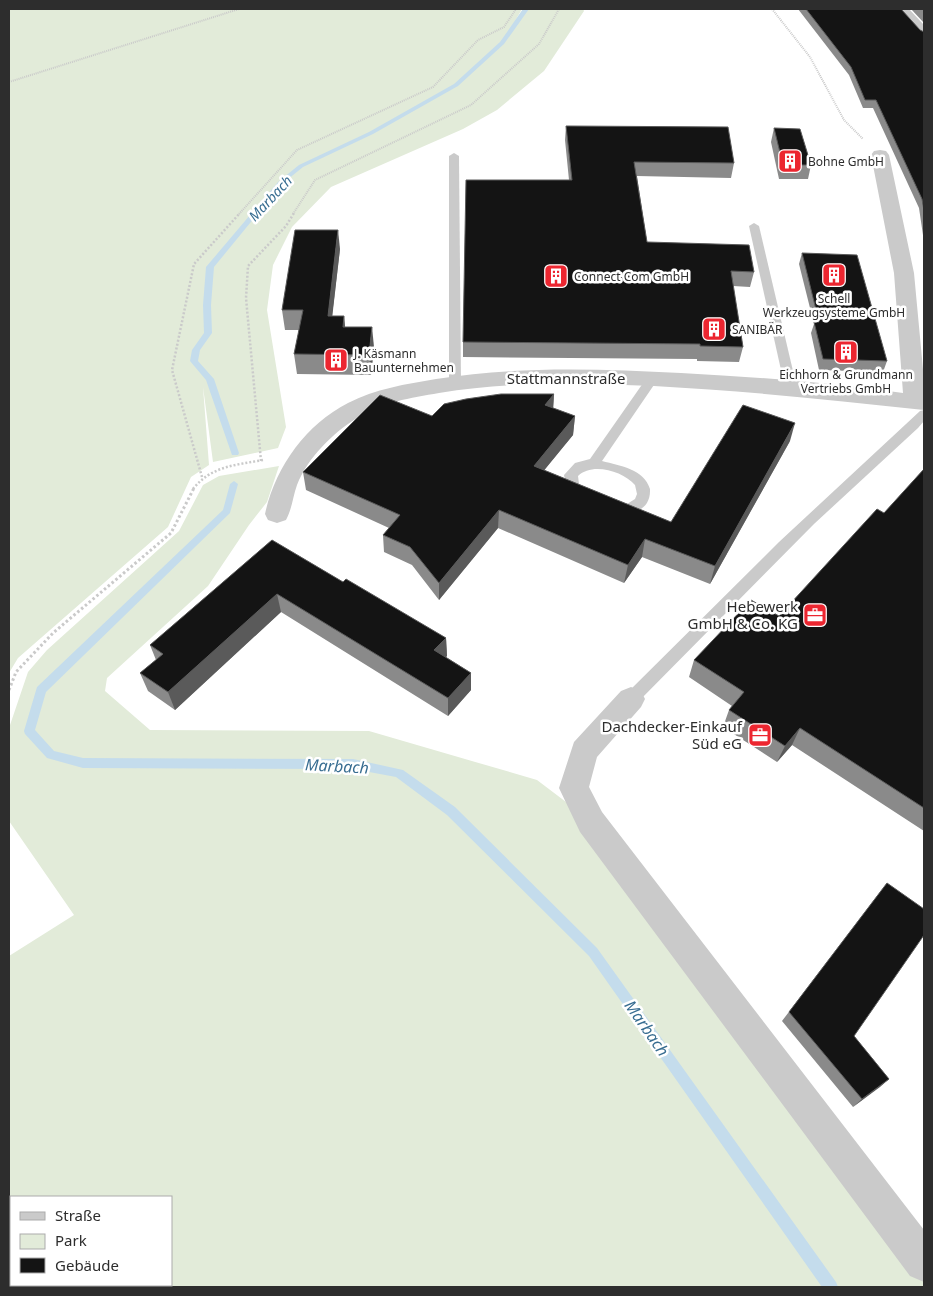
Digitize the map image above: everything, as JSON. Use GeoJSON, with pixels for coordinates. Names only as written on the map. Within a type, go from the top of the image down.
{"type":"FeatureCollection","features":[{"type":"Feature","properties":{"kind":"street"},"geometry":{"type":"LineString","coordinates":[[901,9],[924,34]]}},
{"type":"Feature","properties":{"kind":"street"},"geometry":{"type":"LineString","coordinates":[[880,155],[904,273],[921,406]]}},
{"type":"Feature","properties":{"kind":"street","name":"Stattmannstraße"},"geometry":{"type":"LineString","coordinates":[[277,514],[286,483],[304,454],[326,431],[350,412],[384,398],[455,382],[510,376],[652,379],[791,388],[921,406]]}},
{"type":"Feature","properties":{"kind":"street"},"geometry":{"type":"LineString","coordinates":[[631,699],[584,751],[574,788],[591,822],[924,1262]]}},
{"type":"Feature","properties":{"kind":"lane"},"geometry":{"type":"LineString","coordinates":[[454,156],[455,382]]}},
{"type":"Feature","properties":{"kind":"lane"},"geometry":{"type":"LineString","coordinates":[[754,226],[791,388]]}},
{"type":"Feature","properties":{"kind":"lane"},"geometry":{"type":"LineString","coordinates":[[594,463],[608,466],[637,478],[644,488],[644,497],[638,505],[626,509],[585,497],[572,486],[571,475],[580,466],[594,463],[652,379]]}},
{"type":"Feature","properties":{"kind":"lane"},"geometry":{"type":"LineString","coordinates":[[631,699],[788,541],[862,470],[910,430],[921,406]]}},
{"type":"Feature","properties":{"kind":"path"},"geometry":{"type":"LineString","coordinates":[[9,82],[239,9]]}},
{"type":"Feature","properties":{"kind":"path"},"geometry":{"type":"LineString","coordinates":[[202,477],[172,370],[194,264],[296,150],[433,87],[478,40],[504,26],[516,9]]}},
{"type":"Feature","properties":{"kind":"path"},"geometry":{"type":"LineString","coordinates":[[262,461],[246,298],[248,266],[286,226],[315,180],[471,105],[539,44],[560,9]]}},
{"type":"Feature","properties":{"kind":"path"},"geometry":{"type":"LineString","coordinates":[[772,9],[810,58],[844,120],[880,155]]}},
{"type":"Feature","properties":{"kind":"path"},"geometry":{"type":"LineString","coordinates":[[9,690],[16,672],[53,633],[171,533],[192,490],[202,477],[223,468],[304,454]]}},
{"type":"Feature","properties":{"kind":"green space"},"geometry":{"type":"Polygon","coordinates":[[[9,9],[522,9],[515,21],[523,9],[583,9],[584,11],[544,71],[497,110],[463,129],[331,187],[292,227],[273,265],[267,310],[286,427],[278,448],[213,462],[203,387],[209,465],[191,477],[168,527],[18,658],[9,673],[9,9]]]}},
{"type":"Feature","properties":{"kind":"green space"},"geometry":{"type":"Polygon","coordinates":[[[279,466],[267,502],[249,525],[208,586],[107,678],[105,691],[150,730],[369,731],[537,780],[570,805],[924,1281],[924,1287],[9,1287],[9,956],[74,915],[9,821],[9,728],[28,672],[47,650],[179,531],[203,485],[219,476],[279,466]]]}},
{"type":"Feature","properties":{"kind":"building"},"geometry":{"type":"Polygon","coordinates":[[[806,9],[901,9],[924,32],[924,211],[922,199],[876,100],[865,100],[851,67],[806,9]]]}},
{"type":"Feature","properties":{"kind":"building","name":"Connect Com GmbH"},"geometry":{"type":"Polygon","coordinates":[[[566,126],[728,127],[734,163],[634,162],[647,242],[749,245],[754,272],[731,271],[743,347],[700,346],[700,344],[463,342],[466,180],[572,180],[566,126]]]}},
{"type":"Feature","properties":{"kind":"building"},"geometry":{"type":"Polygon","coordinates":[[[774,128],[800,129],[811,165],[783,165],[774,128]]]}},
{"type":"Feature","properties":{"kind":"building"},"geometry":{"type":"Polygon","coordinates":[[[295,230],[338,230],[328,316],[344,316],[343,327],[372,327],[369,355],[294,354],[303,310],[282,310],[295,230]]]}},
{"type":"Feature","properties":{"kind":"building"},"geometry":{"type":"Polygon","coordinates":[[[802,253],[857,255],[887,361],[823,359],[814,322],[819,322],[802,253]]]}},
{"type":"Feature","properties":{"kind":"building"},"geometry":{"type":"Polygon","coordinates":[[[501,394],[554,394],[545,405],[575,416],[534,466],[671,522],[743,405],[795,423],[715,566],[645,539],[628,565],[499,510],[439,583],[410,547],[383,535],[400,515],[303,472],[380,395],[432,416],[444,404],[501,394]]]}},
{"type":"Feature","properties":{"kind":"building"},"geometry":{"type":"Polygon","coordinates":[[[924,469],[924,808],[800,728],[785,746],[729,710],[744,692],[694,660],[751,600],[779,616],[877,509],[884,513],[924,469]]]}},
{"type":"Feature","properties":{"kind":"building"},"geometry":{"type":"Polygon","coordinates":[[[272,540],[343,582],[346,579],[446,638],[434,650],[471,673],[448,698],[277,594],[168,692],[140,673],[163,654],[150,645],[272,540]]]}},
{"type":"Feature","properties":{"kind":"building"},"geometry":{"type":"Polygon","coordinates":[[[887,883],[924,909],[924,935],[854,1036],[889,1079],[862,1099],[789,1012],[887,883]]]}},
{"type":"Feature","properties":{"kind":"waterway","name":"Marbach"},"geometry":{"type":"LineString","coordinates":[[235,453],[210,379],[194,361],[196,350],[208,333],[207,305],[210,267],[280,183],[301,166],[371,133],[456,85],[502,43],[526,9]]}},
{"type":"Feature","properties":{"kind":"waterway","name":"Marbach"},"geometry":{"type":"LineString","coordinates":[[234,484],[227,511],[41,690],[29,731],[51,755],[83,763],[353,764],[399,773],[451,811],[593,952],[831,1287]]}},
{"type":"Feature","properties":{"kind":"place","name":"Bohne GmbH"},"geometry":{"type":"Point","coordinates":[790,161]}},
{"type":"Feature","properties":{"kind":"place","name":"Schell Werkzeugsysteme GmbH"},"geometry":{"type":"Point","coordinates":[834,275]}},
{"type":"Feature","properties":{"kind":"place","name":"Connect Com GmbH"},"geometry":{"type":"Point","coordinates":[556,276]}},
{"type":"Feature","properties":{"kind":"place","name":"SANIBÄR"},"geometry":{"type":"Point","coordinates":[714,329]}},
{"type":"Feature","properties":{"kind":"place","name":"Eichhorn & Grundmann Vertriebs GmbH"},"geometry":{"type":"Point","coordinates":[846,352]}},
{"type":"Feature","properties":{"kind":"place","name":"J. Käsmann Bauunternehmen"},"geometry":{"type":"Point","coordinates":[336,360]}},
{"type":"Feature","properties":{"kind":"place","name":"Hebewerk GmbH & Co. KG"},"geometry":{"type":"Point","coordinates":[815,615]}},
{"type":"Feature","properties":{"kind":"place","name":"Dachdecker-Einkauf Süd eG"},"geometry":{"type":"Point","coordinates":[760,735]}}]}
